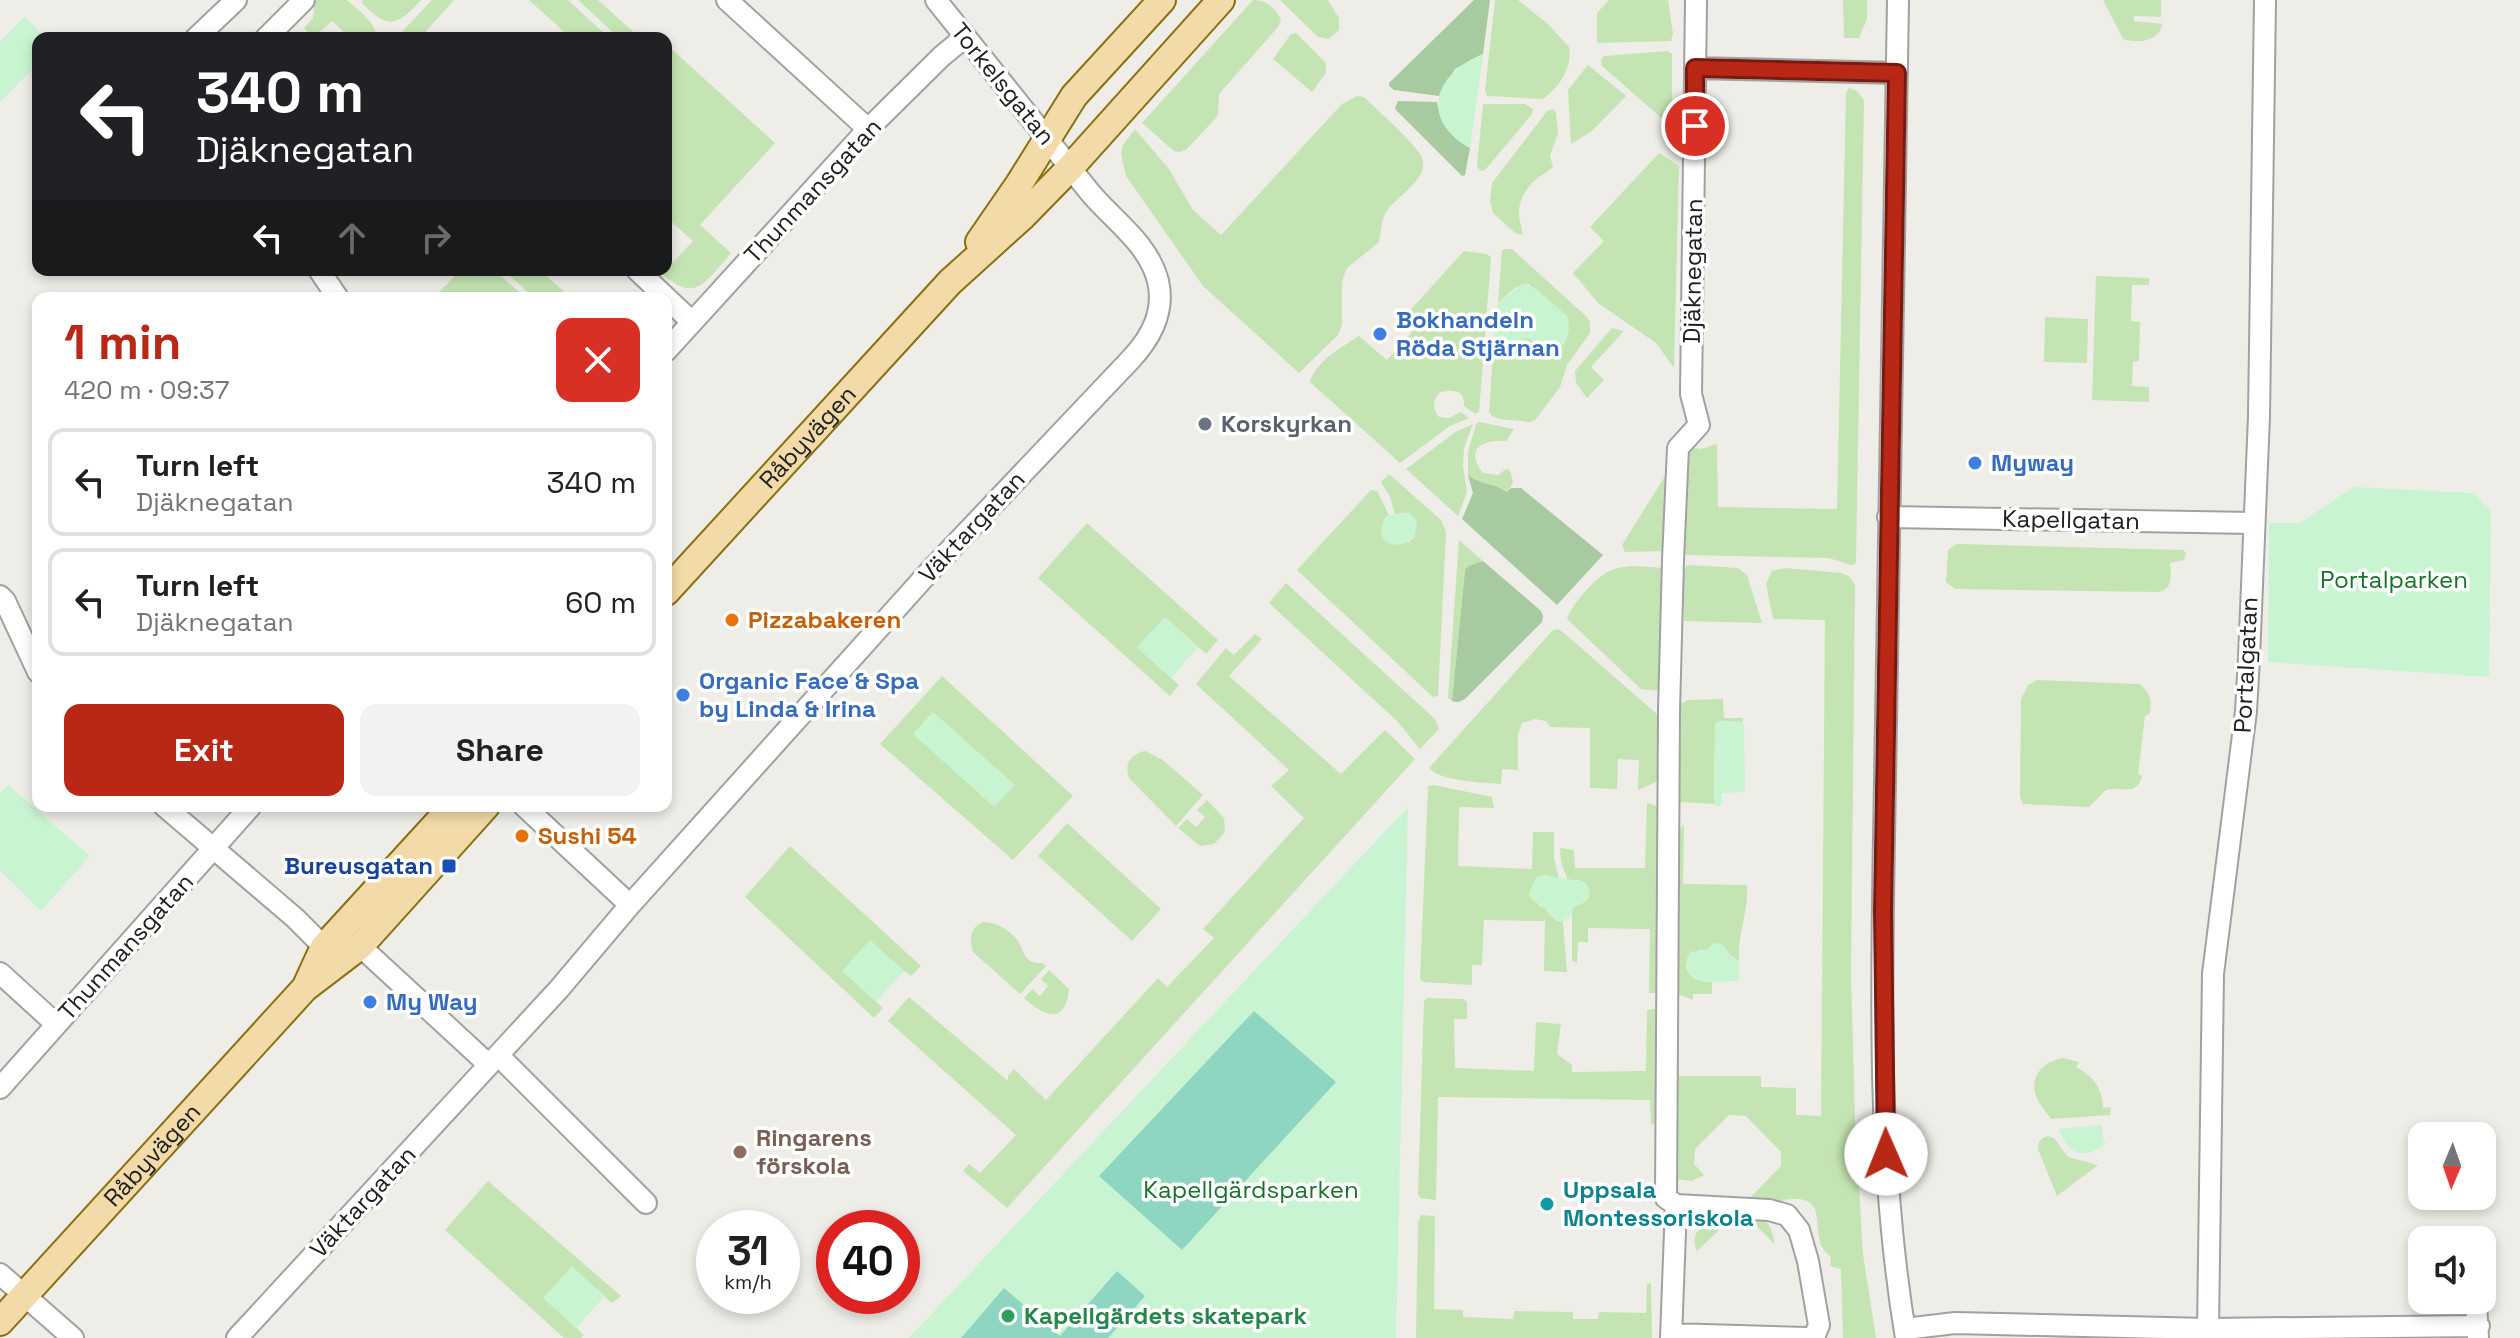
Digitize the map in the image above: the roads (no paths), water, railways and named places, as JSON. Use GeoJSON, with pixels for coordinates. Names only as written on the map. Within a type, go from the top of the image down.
{"type":"FeatureCollection","features":[{"type":"Feature","properties":{"kind":"main road","name":"Råbyvägen"},"geometry":{"type":"LineString","coordinates":[[950,282],[1074,96],[1162,0]]}},
{"type":"Feature","properties":{"kind":"main road","name":"Råbyvägen"},"geometry":{"type":"LineString","coordinates":[[672,585],[950,282],[1023,216],[1070,168],[1221,0]]}},
{"type":"Feature","properties":{"kind":"main road","name":"Råbyvägen"},"geometry":{"type":"LineString","coordinates":[[305,988],[324,947],[448,812]]}},
{"type":"Feature","properties":{"kind":"main road","name":"Råbyvägen"},"geometry":{"type":"LineString","coordinates":[[0,1322],[305,988],[360,946],[481,812]]}},
{"type":"Feature","properties":{"kind":"street"},"geometry":{"type":"LineString","coordinates":[[202,32],[236,0]]}},
{"type":"Feature","properties":{"kind":"street"},"geometry":{"type":"LineString","coordinates":[[272,32],[304,0]]}},
{"type":"Feature","properties":{"kind":"street"},"geometry":{"type":"LineString","coordinates":[[727,0],[868,129]]}},
{"type":"Feature","properties":{"kind":"street","name":"Torkelsgatan"},"geometry":{"type":"LineString","coordinates":[[936,0],[1070,168]]}},
{"type":"Feature","properties":{"kind":"street","name":"Djäknegatan"},"geometry":{"type":"LineString","coordinates":[[1676,1205],[1666,1198],[1669,711],[1678,448],[1699,425],[1691,394],[1696,0]]}},
{"type":"Feature","properties":{"kind":"street"},"geometry":{"type":"LineString","coordinates":[[1898,0],[1883,911],[1886,1154],[1898,1293],[1905,1334],[1955,1323],[2479,1332]]}},
{"type":"Feature","properties":{"kind":"street","name":"Portalgatan"},"geometry":{"type":"LineString","coordinates":[[2208,1329],[2213,974],[2246,711],[2259,416],[2265,0]]}},
{"type":"Feature","properties":{"kind":"street","name":"Thunmansgatan"},"geometry":{"type":"LineString","coordinates":[[672,344],[868,129],[965,37]]}},
{"type":"Feature","properties":{"kind":"street"},"geometry":{"type":"LineString","coordinates":[[1695,68],[1897,73]]}},
{"type":"Feature","properties":{"kind":"street","name":"Väktargatan"},"geometry":{"type":"LineString","coordinates":[[237,1338],[559,989],[630,905],[930,571],[1132,358],[1152,333],[1160,298],[1154,270],[1133,235],[1091,194],[1070,168]]}},
{"type":"Feature","properties":{"kind":"street"},"geometry":{"type":"LineString","coordinates":[[643,276],[660,292]]}},
{"type":"Feature","properties":{"kind":"street"},"geometry":{"type":"LineString","coordinates":[[672,303],[692,322]]}},
{"type":"Feature","properties":{"kind":"street","name":"Kapellgatan"},"geometry":{"type":"LineString","coordinates":[[1888,517],[2253,523]]}},
{"type":"Feature","properties":{"kind":"street"},"geometry":{"type":"LineString","coordinates":[[0,596],[32,659]]}},
{"type":"Feature","properties":{"kind":"street"},"geometry":{"type":"LineString","coordinates":[[171,812],[324,947]]}},
{"type":"Feature","properties":{"kind":"street","name":"Thunmansgatan"},"geometry":{"type":"LineString","coordinates":[[0,1088],[246,812]]}},
{"type":"Feature","properties":{"kind":"street"},"geometry":{"type":"LineString","coordinates":[[530,812],[630,905]]}},
{"type":"Feature","properties":{"kind":"street"},"geometry":{"type":"LineString","coordinates":[[360,946],[493,1060],[646,1203]]}},
{"type":"Feature","properties":{"kind":"street"},"geometry":{"type":"LineString","coordinates":[[0,973],[56,1024]]}},
{"type":"Feature","properties":{"kind":"street"},"geometry":{"type":"LineString","coordinates":[[1676,1205],[1769,1210],[1787,1215],[1799,1230],[1808,1261],[1819,1325],[1815,1335],[1808,1338],[1671,1336],[1676,1205]]}},
{"type":"Feature","properties":{"kind":"street"},"geometry":{"type":"LineString","coordinates":[[0,1274],[73,1338]]}},
{"type":"Feature","properties":{"kind":"place","name":"Bokhandeln Röda Stjärnan"},"geometry":{"type":"Point","coordinates":[1380,334]}},
{"type":"Feature","properties":{"kind":"place","name":"Korskyrkan"},"geometry":{"type":"Point","coordinates":[1205,424]}},
{"type":"Feature","properties":{"kind":"place","name":"Myway"},"geometry":{"type":"Point","coordinates":[1975,463]}},
{"type":"Feature","properties":{"kind":"place","name":"Pizzabakeren"},"geometry":{"type":"Point","coordinates":[732,620]}},
{"type":"Feature","properties":{"kind":"place","name":"Organic Face & Spa by Linda & Irina"},"geometry":{"type":"Point","coordinates":[683,695]}},
{"type":"Feature","properties":{"kind":"place","name":"Sushi 54"},"geometry":{"type":"Point","coordinates":[522,836]}},
{"type":"Feature","properties":{"kind":"place","name":"Bureusgatan"},"geometry":{"type":"Point","coordinates":[449,866]}},
{"type":"Feature","properties":{"kind":"place","name":"My Way"},"geometry":{"type":"Point","coordinates":[370,1002]}},
{"type":"Feature","properties":{"kind":"place","name":"Ringarens förskola"},"geometry":{"type":"Point","coordinates":[740,1152]}},
{"type":"Feature","properties":{"kind":"place","name":"Uppsala Montessoriskola"},"geometry":{"type":"Point","coordinates":[1547,1204]}},
{"type":"Feature","properties":{"kind":"place","name":"Kapellgärdets skatepark"},"geometry":{"type":"Point","coordinates":[1008,1316]}},
{"type":"Feature","properties":{"kind":"park label","name":"Portalparken"},"geometry":{"type":"Point","coordinates":[2394,580]}},
{"type":"Feature","properties":{"kind":"park label","name":"Kapellgärdsparken"},"geometry":{"type":"Point","coordinates":[1251,1190]}}]}
